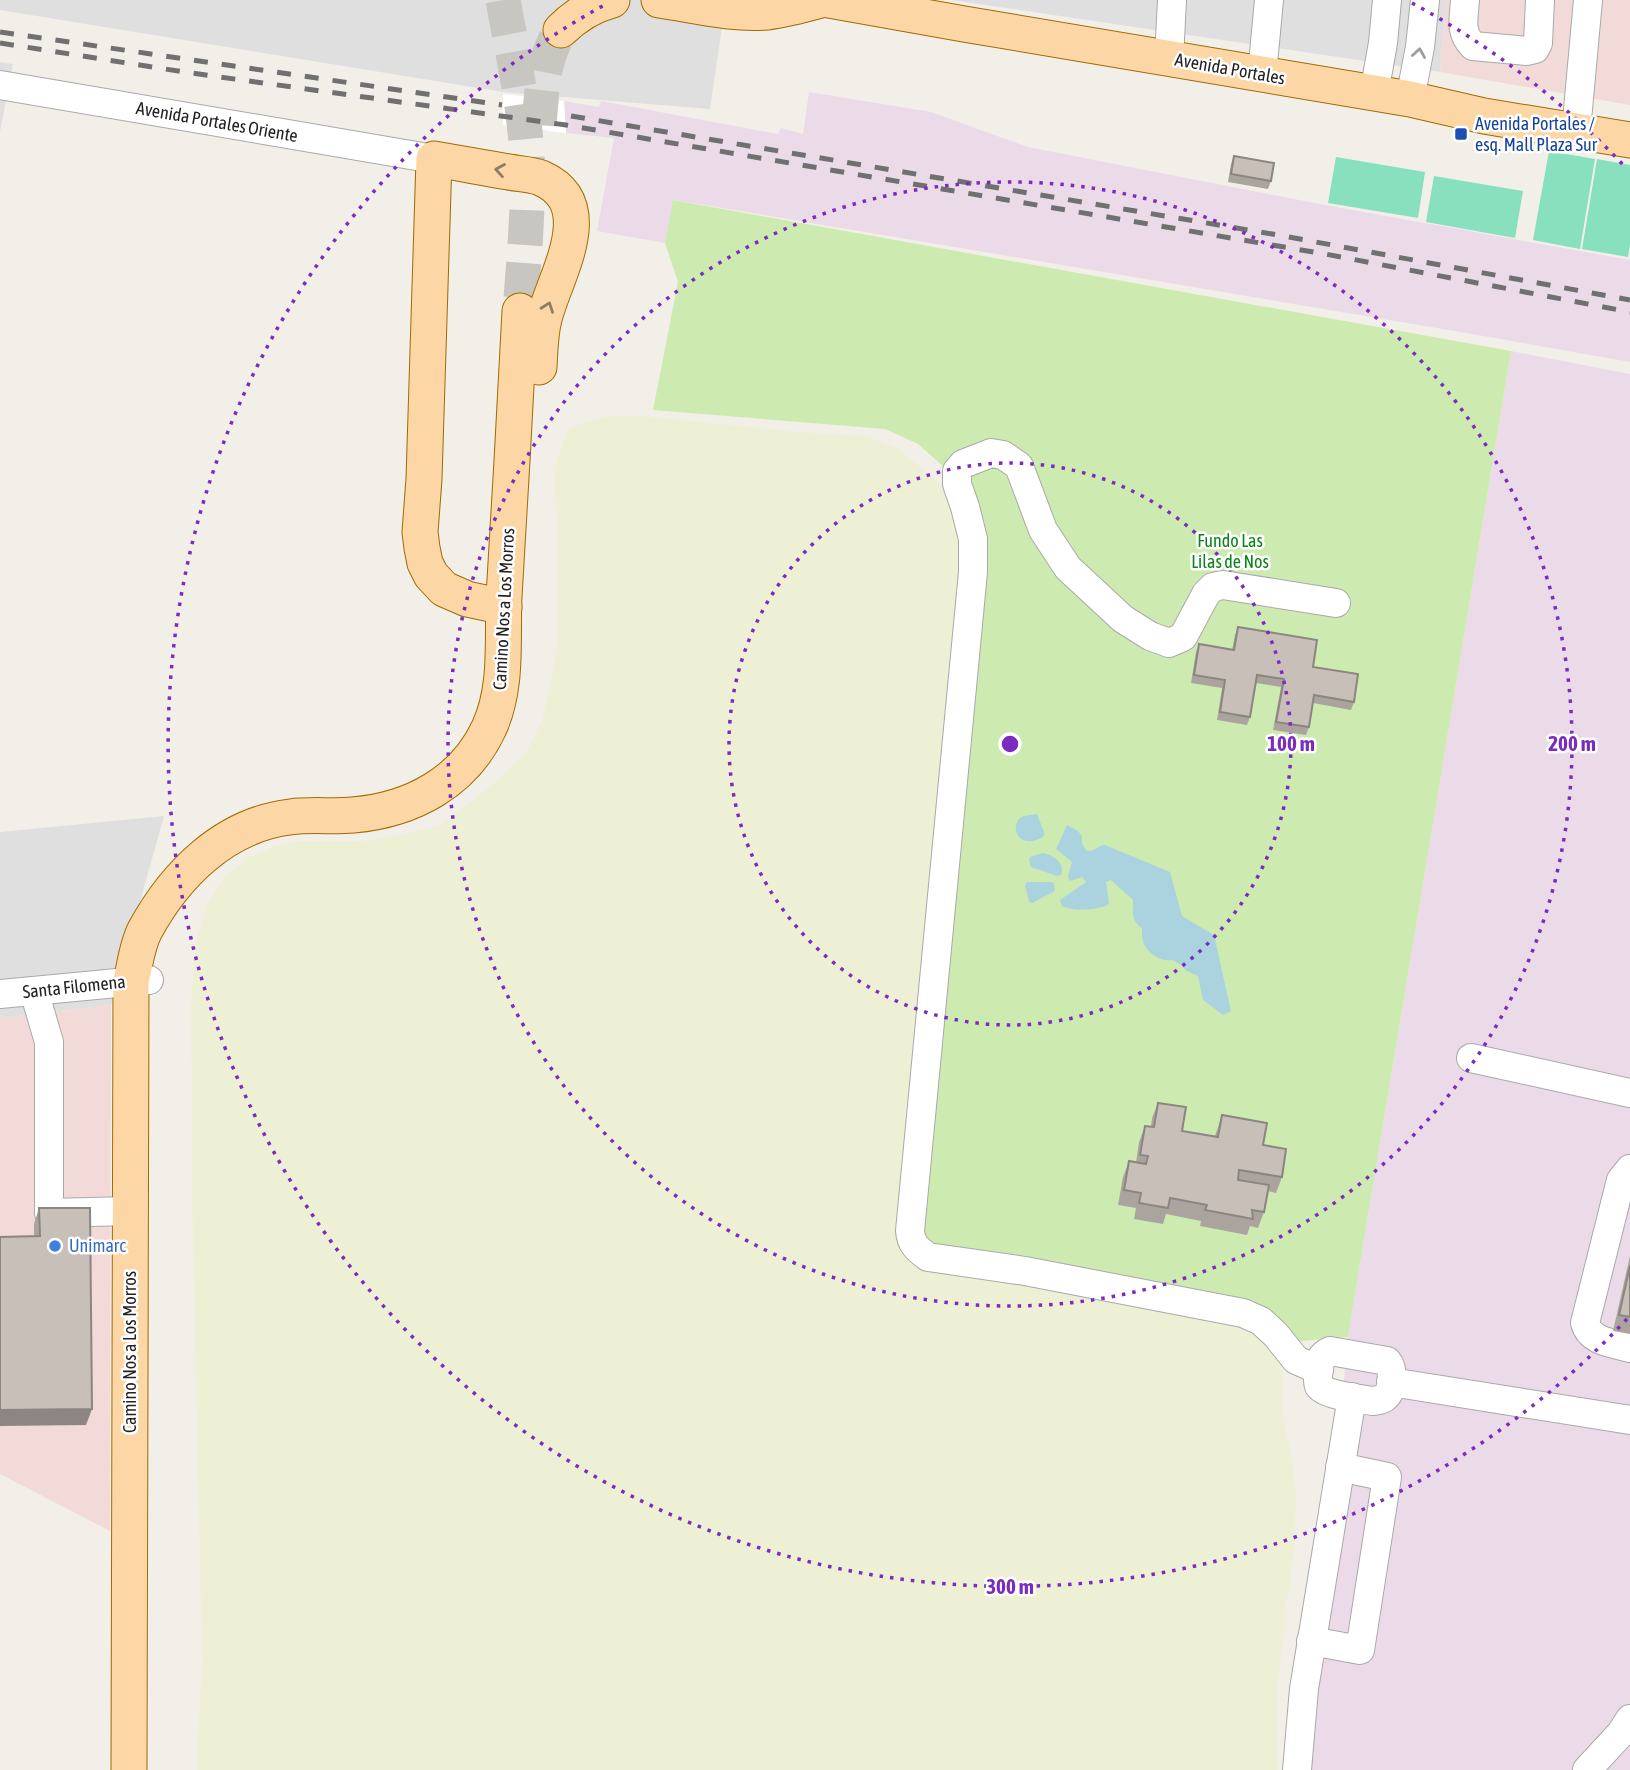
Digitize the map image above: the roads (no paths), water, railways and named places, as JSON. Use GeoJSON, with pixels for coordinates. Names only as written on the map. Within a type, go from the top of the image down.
{"type":"FeatureCollection","features":[{"type":"Feature","properties":{"kind":"main road"},"geometry":{"type":"LineString","coordinates":[[561,30],[576,16],[612,0]]}},
{"type":"Feature","properties":{"kind":"main road"},"geometry":{"type":"LineString","coordinates":[[659,0],[725,10],[760,12],[821,0]]}},
{"type":"Feature","properties":{"kind":"main road","name":"Avenida Portales"},"geometry":{"type":"LineString","coordinates":[[829,0],[966,12],[1169,59],[1410,99],[1484,116],[1630,140]]}},
{"type":"Feature","properties":{"kind":"main road"},"geometry":{"type":"LineString","coordinates":[[501,688],[519,641],[529,590],[540,339],[544,317],[567,254],[572,223],[570,211],[560,193],[538,177],[435,159],[420,532],[422,548],[431,575],[444,589],[460,597],[504,607]]}},
{"type":"Feature","properties":{"kind":"main road","name":"Camino Nos a Los Morros"},"geometry":{"type":"LineString","coordinates":[[151,1770],[140,1733],[130,1211],[140,980],[165,900],[184,874],[218,845],[249,828],[269,821],[290,817],[374,813],[411,803],[441,786],[468,762],[479,746],[494,715],[501,688],[520,311]]}},
{"type":"Feature","properties":{"kind":"main road","name":"Camino Nos a Los Morros"},"geometry":{"type":"LineString","coordinates":[[129,1770],[140,1733],[140,980]]}},
{"type":"Feature","properties":{"kind":"street"},"geometry":{"type":"LineString","coordinates":[[1169,59],[1172,0]]}},
{"type":"Feature","properties":{"kind":"street"},"geometry":{"type":"LineString","coordinates":[[1262,74],[1269,0]]}},
{"type":"Feature","properties":{"kind":"street"},"geometry":{"type":"LineString","coordinates":[[1465,0],[1463,32],[1473,46],[1527,51],[1535,49],[1538,43],[1540,0]]}},
{"type":"Feature","properties":{"kind":"street"},"geometry":{"type":"LineString","coordinates":[[1576,131],[1588,0]]}},
{"type":"Feature","properties":{"kind":"street"},"geometry":{"type":"LineString","coordinates":[[1387,4],[1391,17],[1403,21],[1413,18],[1425,3]]}},
{"type":"Feature","properties":{"kind":"street"},"geometry":{"type":"LineString","coordinates":[[1410,99],[1425,3]]}},
{"type":"Feature","properties":{"kind":"street"},"geometry":{"type":"LineString","coordinates":[[1374,93],[1387,4]]}},
{"type":"Feature","properties":{"kind":"street","name":"Avenida Portales Oriente"},"geometry":{"type":"LineString","coordinates":[[0,85],[435,159]]}},
{"type":"Feature","properties":{"kind":"street"},"geometry":{"type":"LineString","coordinates":[[1319,1370],[1297,1360],[1261,1321],[1243,1313],[1025,1270],[928,1257],[911,1242],[910,1231],[973,572],[973,539],[957,484],[957,471],[962,464],[991,453],[1003,455],[1019,466],[1044,530],[1068,568],[1123,619],[1150,636],[1169,643],[1183,637],[1206,594],[1213,587],[1223,585],[1336,603]]}},
{"type":"Feature","properties":{"kind":"street","name":"Santa Filomena"},"geometry":{"type":"LineString","coordinates":[[0,994],[140,980]]}},
{"type":"Feature","properties":{"kind":"street"},"geometry":{"type":"LineString","coordinates":[[34,991],[49,1042],[49,1213],[130,1211]]}},
{"type":"Feature","properties":{"kind":"street"},"geometry":{"type":"LineString","coordinates":[[1471,1058],[1630,1093]]}},
{"type":"Feature","properties":{"kind":"street"},"geometry":{"type":"LineString","coordinates":[[1630,1169],[1621,1180],[1585,1323],[1587,1331],[1593,1337],[1630,1348]]}},
{"type":"Feature","properties":{"kind":"street"},"geometry":{"type":"LineString","coordinates":[[1330,1351],[1387,1361],[1392,1368],[1391,1382],[1388,1394],[1381,1400],[1373,1401],[1329,1392],[1322,1389],[1318,1383],[1321,1358],[1330,1351]]}},
{"type":"Feature","properties":{"kind":"street"},"geometry":{"type":"LineString","coordinates":[[1391,1382],[1630,1420]]}},
{"type":"Feature","properties":{"kind":"street"},"geometry":{"type":"LineString","coordinates":[[1297,1770],[1311,1641],[1352,1397]]}},
{"type":"Feature","properties":{"kind":"street"},"geometry":{"type":"LineString","coordinates":[[1311,1641],[1360,1650],[1387,1477],[1340,1467]]}},
{"type":"Feature","properties":{"kind":"street"},"geometry":{"type":"LineString","coordinates":[[1587,1770],[1621,1733],[1630,1719]]}},
{"type":"Feature","properties":{"kind":"water"},"geometry":{"type":"Polygon","coordinates":[[[1037,814],[1044,836],[1030,841],[1020,838],[1016,828],[1020,818],[1037,814]]]}},
{"type":"Feature","properties":{"kind":"water"},"geometry":{"type":"Polygon","coordinates":[[[1067,825],[1079,832],[1087,851],[1105,845],[1170,872],[1182,916],[1214,935],[1231,1011],[1223,1015],[1203,1000],[1198,976],[1173,960],[1159,958],[1147,949],[1142,928],[1134,919],[1133,900],[1111,880],[1106,882],[1109,903],[1106,906],[1084,910],[1062,906],[1060,900],[1086,882],[1082,877],[1070,881],[1068,876],[1072,862],[1056,849],[1067,825]]]}},
{"type":"Feature","properties":{"kind":"water"},"geometry":{"type":"Polygon","coordinates":[[[1043,853],[1058,861],[1062,867],[1061,875],[1031,867],[1030,857],[1043,853]]]}},
{"type":"Feature","properties":{"kind":"water"},"geometry":{"type":"Polygon","coordinates":[[[1027,882],[1051,882],[1054,883],[1055,890],[1032,903],[1029,902],[1025,885],[1027,882]]]}},
{"type":"Feature","properties":{"kind":"tunnel"},"geometry":{"type":"LineString","coordinates":[[503,0],[527,155],[527,214],[520,311]]}},
{"type":"Feature","properties":{"kind":"tunnel"},"geometry":{"type":"LineString","coordinates":[[539,125],[546,64],[561,30]]}},
{"type":"Feature","properties":{"kind":"railway"},"geometry":{"type":"LineString","coordinates":[[0,32],[502,105]]}},
{"type":"Feature","properties":{"kind":"railway"},"geometry":{"type":"LineString","coordinates":[[0,43],[184,72],[566,125],[1325,254],[1630,312]]}},
{"type":"Feature","properties":{"kind":"railway"},"geometry":{"type":"LineString","coordinates":[[571,116],[1278,235],[1630,300]]}},
{"type":"Feature","properties":{"kind":"place","name":"Avenida Portales / esq. Mall Plaza Sur"},"geometry":{"type":"Point","coordinates":[1461,134]}},
{"type":"Feature","properties":{"kind":"place","name":"Unimarc"},"geometry":{"type":"Point","coordinates":[55,1246]}},
{"type":"Feature","properties":{"kind":"park label","name":"Fundo Las Lilas de Nos"},"geometry":{"type":"Point","coordinates":[1230,551]}}]}
